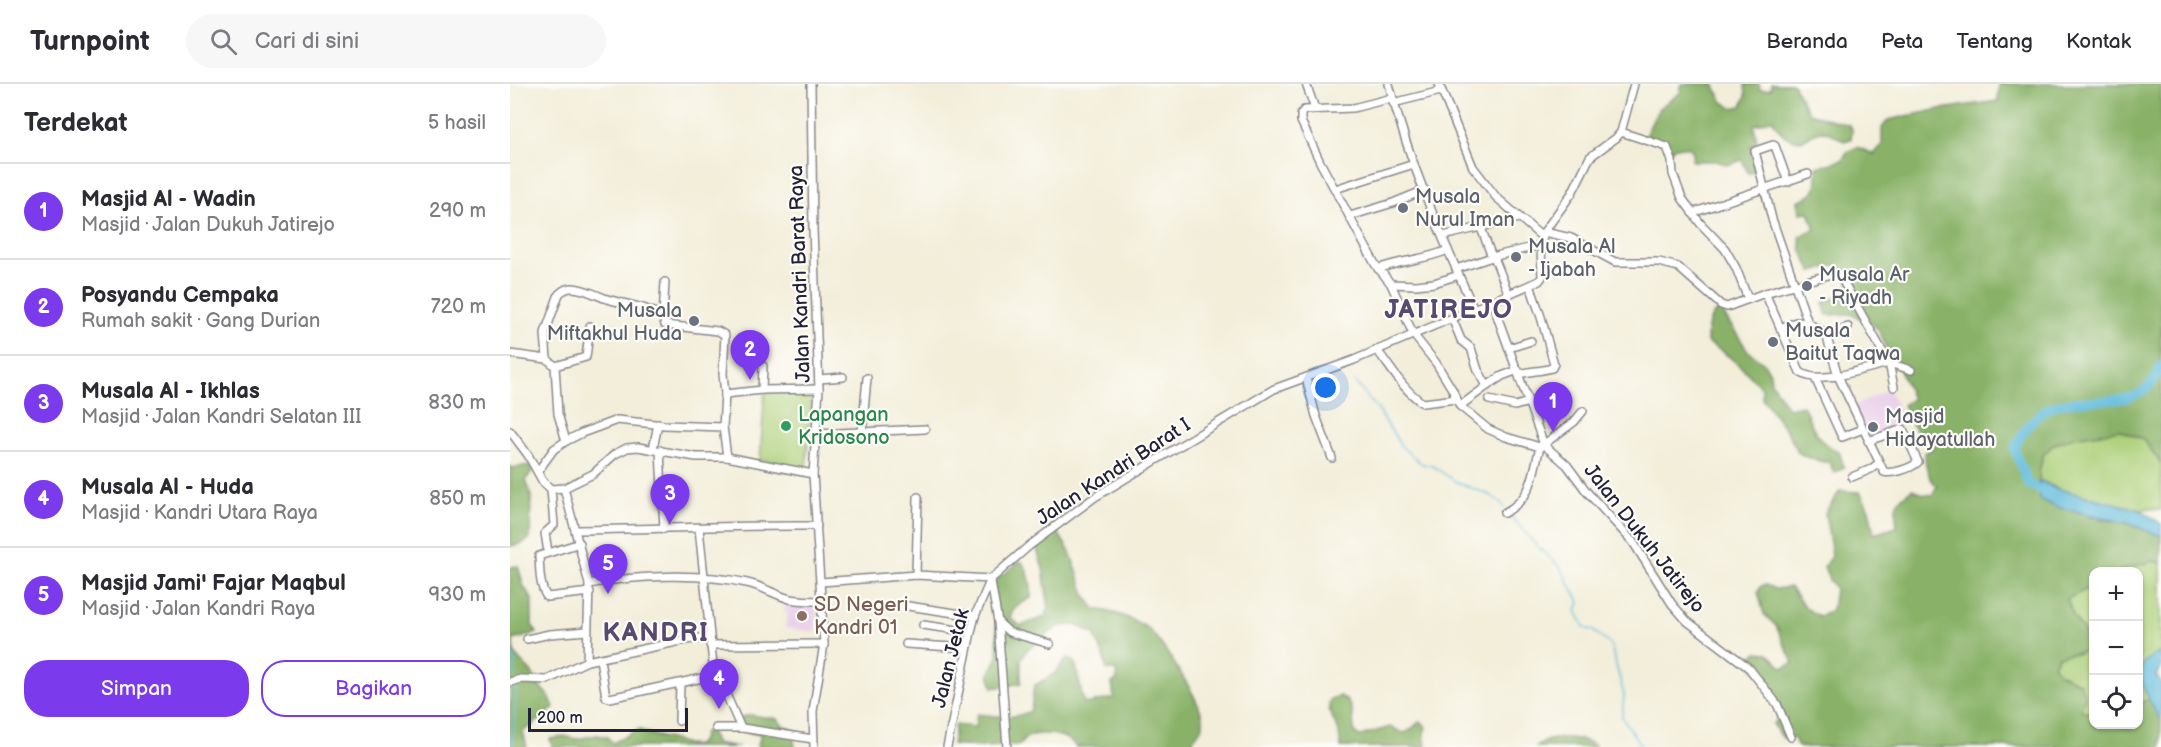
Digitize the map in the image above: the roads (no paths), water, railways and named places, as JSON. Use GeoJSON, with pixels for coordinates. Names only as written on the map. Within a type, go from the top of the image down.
{"type":"FeatureCollection","features":[{"type":"Feature","properties":{"kind":"street"},"geometry":{"type":"LineString","coordinates":[[1306,84],[1315,109],[1353,108],[1393,101],[1440,88],[1473,167],[1496,197],[1519,218],[1543,235],[1571,238],[1615,262],[1659,262],[1678,267],[1723,307],[1793,284],[1832,273],[1839,274],[1889,363],[1894,387]]}},
{"type":"Feature","properties":{"kind":"street"},"geometry":{"type":"LineString","coordinates":[[1389,84],[1414,164],[1474,309]]}},
{"type":"Feature","properties":{"kind":"street"},"geometry":{"type":"LineString","coordinates":[[1530,285],[1554,364],[1552,368],[1502,376],[1458,403],[1423,403],[1408,390],[1377,350],[1413,334],[1530,285],[1539,282],[1542,277],[1540,245],[1543,235],[1572,193],[1590,157],[1621,132],[1634,84]]}},
{"type":"Feature","properties":{"kind":"street","name":"Jalan Kandri Barat Raya"},"geometry":{"type":"LineString","coordinates":[[811,85],[813,229],[819,379],[813,474],[824,644],[813,711],[813,743]]}},
{"type":"Feature","properties":{"kind":"street","name":"Jalan Dukuh Jatirejo"},"geometry":{"type":"LineString","coordinates":[[1315,109],[1304,110],[1300,114],[1320,162],[1378,269],[1392,284],[1413,334],[1436,363],[1452,388],[1458,403],[1488,429],[1506,437],[1542,446],[1567,465],[1587,492],[1633,542],[1672,604],[1687,621],[1749,668],[1777,704],[1791,737]]}},
{"type":"Feature","properties":{"kind":"street"},"geometry":{"type":"LineString","coordinates":[[1621,132],[1667,147],[1679,190],[1692,213],[1725,249],[1736,268],[1748,299]]}},
{"type":"Feature","properties":{"kind":"street"},"geometry":{"type":"LineString","coordinates":[[1788,182],[1773,145],[1755,152],[1772,219],[1808,323]]}},
{"type":"Feature","properties":{"kind":"street"},"geometry":{"type":"LineString","coordinates":[[1335,189],[1414,164]]}},
{"type":"Feature","properties":{"kind":"street"},"geometry":{"type":"LineString","coordinates":[[1692,213],[1808,174]]}},
{"type":"Feature","properties":{"kind":"street"},"geometry":{"type":"LineString","coordinates":[[1350,216],[1404,200],[1425,190]]}},
{"type":"Feature","properties":{"kind":"street"},"geometry":{"type":"LineString","coordinates":[[1443,236],[1519,218]]}},
{"type":"Feature","properties":{"kind":"street"},"geometry":{"type":"LineString","coordinates":[[1481,228],[1509,295]]}},
{"type":"Feature","properties":{"kind":"street"},"geometry":{"type":"LineString","coordinates":[[1392,284],[1434,283],[1493,257],[1540,245]]}},
{"type":"Feature","properties":{"kind":"street"},"geometry":{"type":"LineString","coordinates":[[1378,269],[1404,261],[1432,257],[1448,250]]}},
{"type":"Feature","properties":{"kind":"street"},"geometry":{"type":"LineString","coordinates":[[665,282],[663,323],[667,326],[718,331],[727,338],[723,374],[725,394],[723,427],[727,456]]}},
{"type":"Feature","properties":{"kind":"street"},"geometry":{"type":"LineString","coordinates":[[547,359],[545,333],[547,323],[559,294],[564,290],[571,288],[639,305],[663,317]]}},
{"type":"Feature","properties":{"kind":"street"},"geometry":{"type":"LineString","coordinates":[[1765,293],[1800,372],[1809,377],[1838,376],[1889,363],[1911,370]]}},
{"type":"Feature","properties":{"kind":"street","name":"Jalan Dukuh Jatirejo"},"geometry":{"type":"LineString","coordinates":[[1492,302],[1519,372],[1542,446]]}},
{"type":"Feature","properties":{"kind":"street"},"geometry":{"type":"LineString","coordinates":[[1452,318],[1461,340],[1470,348],[1487,386]]}},
{"type":"Feature","properties":{"kind":"street"},"geometry":{"type":"LineString","coordinates":[[1780,328],[1796,322],[1808,323],[1826,334],[1838,376],[1868,441],[1884,472],[1890,473],[1913,466],[1918,461],[1903,429],[1868,441]]}},
{"type":"Feature","properties":{"kind":"street"},"geometry":{"type":"LineString","coordinates":[[555,366],[586,357],[590,326]]}},
{"type":"Feature","properties":{"kind":"street"},"geometry":{"type":"LineString","coordinates":[[1826,334],[1848,327]]}},
{"type":"Feature","properties":{"kind":"street"},"geometry":{"type":"LineString","coordinates":[[1509,348],[1531,341]]}},
{"type":"Feature","properties":{"kind":"street","name":"Jalan Kandri Barat I"},"geometry":{"type":"LineString","coordinates":[[991,579],[1029,546],[1095,497],[1274,389],[1377,350]]}},
{"type":"Feature","properties":{"kind":"street"},"geometry":{"type":"LineString","coordinates":[[510,354],[547,359],[555,366],[558,414],[566,441]]}},
{"type":"Feature","properties":{"kind":"street"},"geometry":{"type":"LineString","coordinates":[[762,390],[763,366]]}},
{"type":"Feature","properties":{"kind":"street"},"geometry":{"type":"LineString","coordinates":[[819,379],[843,377]]}},
{"type":"Feature","properties":{"kind":"street"},"geometry":{"type":"LineString","coordinates":[[862,433],[867,378]]}},
{"type":"Feature","properties":{"kind":"street"},"geometry":{"type":"LineString","coordinates":[[1306,378],[1316,416],[1332,458]]}},
{"type":"Feature","properties":{"kind":"street"},"geometry":{"type":"LineString","coordinates":[[1815,378],[1842,437],[1863,429]]}},
{"type":"Feature","properties":{"kind":"street"},"geometry":{"type":"LineString","coordinates":[[725,394],[762,390],[819,389]]}},
{"type":"Feature","properties":{"kind":"street"},"geometry":{"type":"LineString","coordinates":[[1490,400],[1511,406],[1529,402]]}},
{"type":"Feature","properties":{"kind":"street"},"geometry":{"type":"LineString","coordinates":[[1507,512],[1526,495],[1531,486],[1542,446],[1574,422],[1583,411]]}},
{"type":"Feature","properties":{"kind":"street"},"geometry":{"type":"LineString","coordinates":[[538,471],[554,449],[566,441],[617,420],[723,427]]}},
{"type":"Feature","properties":{"kind":"street"},"geometry":{"type":"LineString","coordinates":[[658,424],[656,449],[664,529]]}},
{"type":"Feature","properties":{"kind":"street"},"geometry":{"type":"LineString","coordinates":[[816,434],[925,429]]}},
{"type":"Feature","properties":{"kind":"street"},"geometry":{"type":"LineString","coordinates":[[510,431],[543,482],[551,489],[554,525],[545,533],[548,552]]}},
{"type":"Feature","properties":{"kind":"street"},"geometry":{"type":"LineString","coordinates":[[551,489],[564,488],[593,474],[615,454],[627,448],[656,449],[696,457],[727,456],[813,474]]}},
{"type":"Feature","properties":{"kind":"street"},"geometry":{"type":"LineString","coordinates":[[1852,477],[1879,463]]}},
{"type":"Feature","properties":{"kind":"street"},"geometry":{"type":"LineString","coordinates":[[564,488],[577,530],[590,588],[587,661]]}},
{"type":"Feature","properties":{"kind":"street"},"geometry":{"type":"LineString","coordinates":[[916,575],[918,497]]}},
{"type":"Feature","properties":{"kind":"street"},"geometry":{"type":"LineString","coordinates":[[577,530],[743,525],[818,526]]}},
{"type":"Feature","properties":{"kind":"street"},"geometry":{"type":"LineString","coordinates":[[699,528],[709,641],[716,675],[741,727]]}},
{"type":"Feature","properties":{"kind":"street"},"geometry":{"type":"LineString","coordinates":[[580,543],[539,556],[541,579],[544,594],[547,597],[634,577],[704,577],[747,583],[806,602],[822,601]]}},
{"type":"Feature","properties":{"kind":"street"},"geometry":{"type":"LineString","coordinates":[[821,582],[916,575],[991,579],[998,622],[1007,747]]}},
{"type":"Feature","properties":{"kind":"street","name":"Jalan Jetak"},"geometry":{"type":"LineString","coordinates":[[947,747],[970,632],[991,579]]}},
{"type":"Feature","properties":{"kind":"street"},"geometry":{"type":"LineString","coordinates":[[908,606],[975,616]]}},
{"type":"Feature","properties":{"kind":"street"},"geometry":{"type":"LineString","coordinates":[[998,622],[1009,632],[1050,644]]}},
{"type":"Feature","properties":{"kind":"street"},"geometry":{"type":"LineString","coordinates":[[923,625],[970,632]]}},
{"type":"Feature","properties":{"kind":"street"},"geometry":{"type":"LineString","coordinates":[[527,639],[550,634],[587,631]]}},
{"type":"Feature","properties":{"kind":"street"},"geometry":{"type":"LineString","coordinates":[[510,682],[521,679],[542,681],[587,661],[686,640],[824,644]]}},
{"type":"Feature","properties":{"kind":"street"},"geometry":{"type":"LineString","coordinates":[[906,644],[967,648]]}},
{"type":"Feature","properties":{"kind":"street"},"geometry":{"type":"LineString","coordinates":[[600,659],[608,698],[716,675]]}},
{"type":"Feature","properties":{"kind":"street"},"geometry":{"type":"LineString","coordinates":[[679,722],[680,684]]}},
{"type":"Feature","properties":{"kind":"street"},"geometry":{"type":"LineString","coordinates":[[716,728],[741,727],[813,743]]}},
{"type":"Feature","properties":{"kind":"water"},"geometry":{"type":"Polygon","coordinates":[[[2039,480],[2054,488],[2141,510],[2161,524],[2161,536],[2127,523],[2056,507],[2039,499],[2039,480]]]}},
{"type":"Feature","properties":{"kind":"water"},"geometry":{"type":"Polygon","coordinates":[[[2161,652],[2161,668],[2156,675],[2161,683],[2161,720],[2143,686],[2143,665],[2152,656],[2161,652]]]}},
{"type":"Feature","properties":{"kind":"waterway"},"geometry":{"type":"LineString","coordinates":[[2049,494],[2028,484],[2014,448],[2030,423],[2047,409],[2069,402],[2116,400],[2130,397],[2143,391],[2153,381],[2161,365]]}},
{"type":"Feature","properties":{"kind":"waterway"},"geometry":{"type":"LineString","coordinates":[[1354,381],[1379,411],[1401,446],[1422,464],[1433,466],[1456,482],[1490,495],[1505,508]]}},
{"type":"Feature","properties":{"kind":"waterway"},"geometry":{"type":"LineString","coordinates":[[1509,514],[1536,545],[1560,567],[1580,603],[1576,611],[1585,628],[1592,630],[1611,645],[1624,695],[1622,717],[1642,747]]}},
{"type":"Feature","properties":{"kind":"waterway"},"geometry":{"type":"LineString","coordinates":[[510,651],[514,656],[515,677]]}},
{"type":"Feature","properties":{"kind":"waterway"},"geometry":{"type":"LineString","coordinates":[[512,747],[515,682]]}},
{"type":"Feature","properties":{"kind":"place","name":"Musala Nurul Iman"},"geometry":{"type":"Point","coordinates":[1403,208]}},
{"type":"Feature","properties":{"kind":"place","name":"Musala Al - Ijabah"},"geometry":{"type":"Point","coordinates":[1516,257]}},
{"type":"Feature","properties":{"kind":"place","name":"Musala Ar - Riyadh"},"geometry":{"type":"Point","coordinates":[1807,286]}},
{"type":"Feature","properties":{"kind":"place","name":"Musala Miftakhul Huda"},"geometry":{"type":"Point","coordinates":[694,321]}},
{"type":"Feature","properties":{"kind":"place","name":"Musala Baitut Taqwa"},"geometry":{"type":"Point","coordinates":[1773,342]}},
{"type":"Feature","properties":{"kind":"place","name":"Posyandu Cempaka"},"geometry":{"type":"Point","coordinates":[750,380]}},
{"type":"Feature","properties":{"kind":"place","name":"Lapangan Kridosono"},"geometry":{"type":"Point","coordinates":[786,426]}},
{"type":"Feature","properties":{"kind":"place","name":"Masjid Hidayatullah"},"geometry":{"type":"Point","coordinates":[1873,427]}},
{"type":"Feature","properties":{"kind":"place","name":"Masjid Al - Wadin"},"geometry":{"type":"Point","coordinates":[1553,432]}},
{"type":"Feature","properties":{"kind":"place","name":"Musala Al - Ikhlas"},"geometry":{"type":"Point","coordinates":[670,524]}},
{"type":"Feature","properties":{"kind":"place","name":"Masjid Jami' Fajar Maqbul"},"geometry":{"type":"Point","coordinates":[608,594]}},
{"type":"Feature","properties":{"kind":"place","name":"SD Negeri Kandri 01"},"geometry":{"type":"Point","coordinates":[802,616]}},
{"type":"Feature","properties":{"kind":"place","name":"Musala Al - Huda"},"geometry":{"type":"Point","coordinates":[719,709]}},
{"type":"Feature","properties":{"kind":"district","name":"JATIREJO"},"geometry":{"type":"Point","coordinates":[1449,309]}},
{"type":"Feature","properties":{"kind":"district","name":"KANDRI"},"geometry":{"type":"Point","coordinates":[656,632]}}]}
